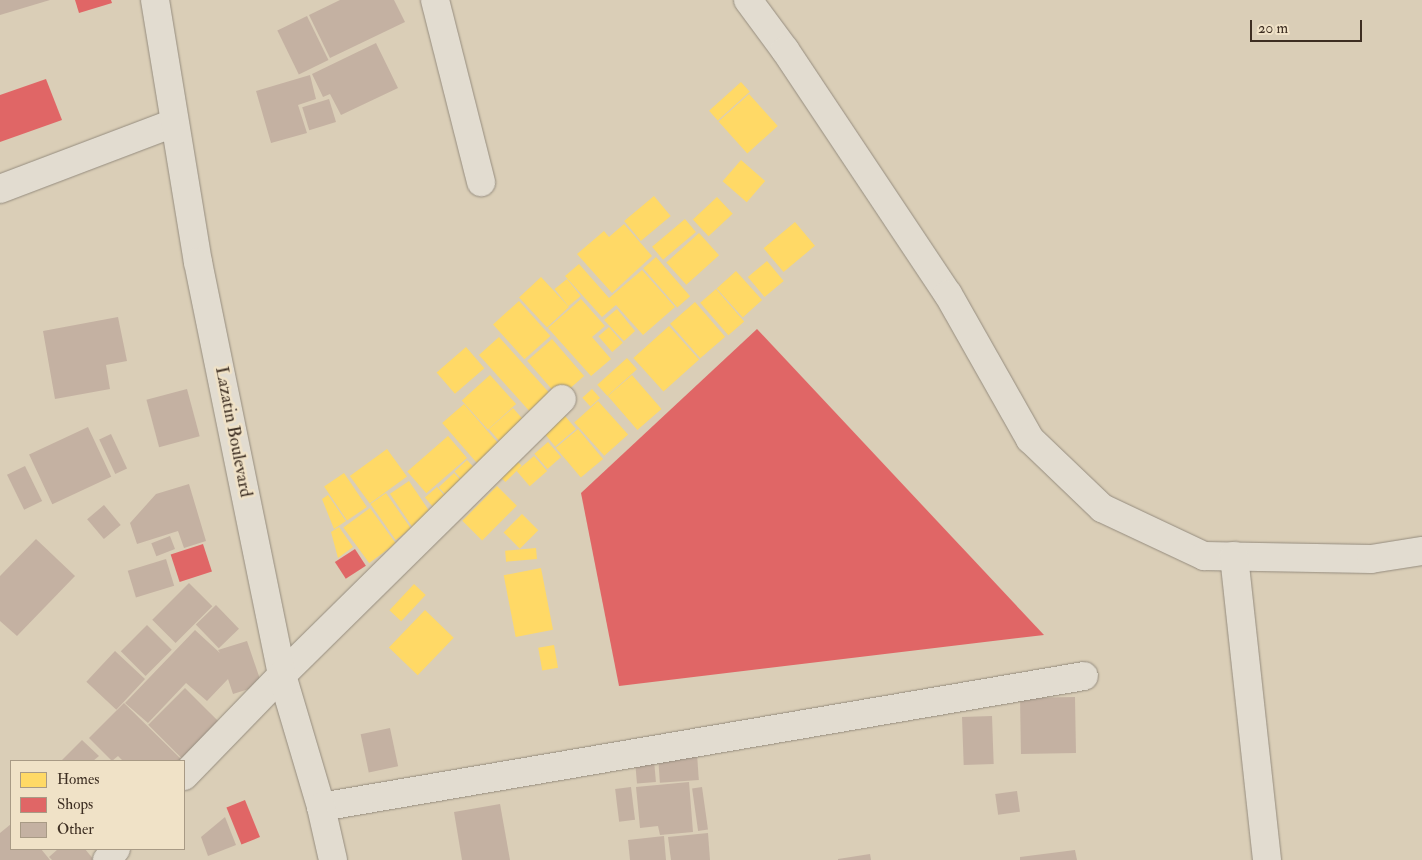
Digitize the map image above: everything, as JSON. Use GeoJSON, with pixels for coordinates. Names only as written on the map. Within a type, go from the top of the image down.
{"type":"FeatureCollection","features":[{"type":"Feature","properties":{"kind":"street","name":"Lazatin Boulevard"},"geometry":{"type":"LineString","coordinates":[[155,0],[200,272],[282,675],[334,860]]}},
{"type":"Feature","properties":{"kind":"street"},"geometry":{"type":"LineString","coordinates":[[435,0],[481,182]]}},
{"type":"Feature","properties":{"kind":"street"},"geometry":{"type":"LineString","coordinates":[[748,0],[785,50],[948,294],[1030,439],[1102,508],[1204,556],[1371,560],[1422,551]]}},
{"type":"Feature","properties":{"kind":"street"},"geometry":{"type":"LineString","coordinates":[[0,189],[174,123]]}},
{"type":"Feature","properties":{"kind":"street"},"geometry":{"type":"LineString","coordinates":[[185,775],[282,675],[562,399]]}},
{"type":"Feature","properties":{"kind":"street"},"geometry":{"type":"LineString","coordinates":[[1234,556],[1267,860]]}},
{"type":"Feature","properties":{"kind":"street"},"geometry":{"type":"LineString","coordinates":[[320,806],[1084,676]]}},
{"type":"Feature","properties":{"kind":"street"},"geometry":{"type":"LineString","coordinates":[[107,860],[115,850]]}},
{"type":"Feature","properties":{"kind":"building: Homes"},"geometry":{"type":"Polygon","coordinates":[[[741,82],[750,92],[718,120],[709,111],[741,82]]]}},
{"type":"Feature","properties":{"kind":"building: Homes"},"geometry":{"type":"Polygon","coordinates":[[[749,94],[778,126],[747,153],[719,121],[749,94]]]}},
{"type":"Feature","properties":{"kind":"building: Homes"},"geometry":{"type":"Polygon","coordinates":[[[741,160],[765,181],[747,202],[723,181],[741,160]]]}},
{"type":"Feature","properties":{"kind":"building: Homes"},"geometry":{"type":"Polygon","coordinates":[[[654,196],[671,216],[641,241],[624,221],[654,196]]]}},
{"type":"Feature","properties":{"kind":"building: Homes"},"geometry":{"type":"Polygon","coordinates":[[[717,197],[733,214],[709,236],[693,220],[717,197]]]}},
{"type":"Feature","properties":{"kind":"building: Homes"},"geometry":{"type":"Polygon","coordinates":[[[685,219],[696,232],[663,260],[652,247],[685,219]]]}},
{"type":"Feature","properties":{"kind":"building: Homes"},"geometry":{"type":"Polygon","coordinates":[[[795,222],[815,246],[784,272],[764,248],[795,222]]]}},
{"type":"Feature","properties":{"kind":"building: Homes"},"geometry":{"type":"Polygon","coordinates":[[[624,224],[652,256],[612,293],[577,254],[604,231],[609,237],[624,224]]]}},
{"type":"Feature","properties":{"kind":"building: Homes"},"geometry":{"type":"Polygon","coordinates":[[[699,233],[719,255],[686,285],[666,262],[699,233]]]}},
{"type":"Feature","properties":{"kind":"building: Homes"},"geometry":{"type":"Polygon","coordinates":[[[656,257],[690,296],[677,307],[643,268],[656,257]]]}},
{"type":"Feature","properties":{"kind":"building: Homes"},"geometry":{"type":"Polygon","coordinates":[[[767,261],[784,281],[765,297],[748,277],[767,261]]]}},
{"type":"Feature","properties":{"kind":"building: Homes"},"geometry":{"type":"Polygon","coordinates":[[[579,264],[609,298],[642,270],[675,307],[643,335],[616,305],[602,317],[565,276],[579,264]]]}},
{"type":"Feature","properties":{"kind":"building: Homes"},"geometry":{"type":"Polygon","coordinates":[[[736,271],[762,300],[743,317],[717,288],[736,271]]]}},
{"type":"Feature","properties":{"kind":"building: Homes"},"geometry":{"type":"Polygon","coordinates":[[[541,277],[569,307],[547,327],[519,297],[541,277]]]}},
{"type":"Feature","properties":{"kind":"building: Homes"},"geometry":{"type":"Polygon","coordinates":[[[567,279],[581,296],[568,306],[555,289],[567,279]]]}},
{"type":"Feature","properties":{"kind":"building: Homes"},"geometry":{"type":"Polygon","coordinates":[[[716,289],[744,321],[728,335],[700,303],[716,289]]]}},
{"type":"Feature","properties":{"kind":"building: Homes"},"geometry":{"type":"Polygon","coordinates":[[[581,299],[605,326],[592,337],[611,359],[591,376],[548,328],[581,299]]]}},
{"type":"Feature","properties":{"kind":"building: Homes"},"geometry":{"type":"Polygon","coordinates":[[[519,301],[550,336],[524,359],[493,324],[519,301]]]}},
{"type":"Feature","properties":{"kind":"building: Homes"},"geometry":{"type":"Polygon","coordinates":[[[695,302],[725,337],[700,358],[670,324],[695,302]]]}},
{"type":"Feature","properties":{"kind":"building: Homes"},"geometry":{"type":"Polygon","coordinates":[[[617,309],[635,331],[624,341],[604,320],[617,309]]]}},
{"type":"Feature","properties":{"kind":"building: Homes"},"geometry":{"type":"Polygon","coordinates":[[[669,326],[699,359],[663,392],[633,358],[669,326]]]}},
{"type":"Feature","properties":{"kind":"building: Homes"},"geometry":{"type":"Polygon","coordinates":[[[609,327],[623,343],[612,352],[598,336],[609,327]]]}},
{"type":"Feature","properties":{"kind":"building: Homes"},"geometry":{"type":"Polygon","coordinates":[[[499,337],[549,393],[529,411],[479,355],[499,337]]]}},
{"type":"Feature","properties":{"kind":"building: Homes"},"geometry":{"type":"Polygon","coordinates":[[[552,339],[584,376],[559,398],[527,361],[552,339]]]}},
{"type":"Feature","properties":{"kind":"building: Homes"},"geometry":{"type":"Polygon","coordinates":[[[466,347],[484,368],[455,394],[437,373],[466,347]]]}},
{"type":"Feature","properties":{"kind":"building: Homes"},"geometry":{"type":"Polygon","coordinates":[[[627,358],[637,369],[607,396],[597,385],[627,358]]]}},
{"type":"Feature","properties":{"kind":"building: Homes"},"geometry":{"type":"Polygon","coordinates":[[[490,375],[516,404],[488,429],[462,400],[490,375]]]}},
{"type":"Feature","properties":{"kind":"building: Homes"},"geometry":{"type":"Polygon","coordinates":[[[632,375],[662,409],[637,430],[608,396],[632,375]]]}},
{"type":"Feature","properties":{"kind":"building: Homes"},"geometry":{"type":"Polygon","coordinates":[[[592,389],[600,398],[590,407],[582,398],[592,389]]]}},
{"type":"Feature","properties":{"kind":"building: Homes"},"geometry":{"type":"Polygon","coordinates":[[[598,401],[628,434],[604,456],[574,422],[598,401]]]}},
{"type":"Feature","properties":{"kind":"building: Homes"},"geometry":{"type":"Polygon","coordinates":[[[464,404],[503,449],[481,468],[442,423],[464,404]]]}},
{"type":"Feature","properties":{"kind":"building: Homes"},"geometry":{"type":"Polygon","coordinates":[[[513,408],[528,425],[504,446],[489,429],[513,408]]]}},
{"type":"Feature","properties":{"kind":"building: Homes"},"geometry":{"type":"Polygon","coordinates":[[[565,416],[576,429],[555,446],[544,433],[565,416]]]}},
{"type":"Feature","properties":{"kind":"building: Homes"},"geometry":{"type":"Polygon","coordinates":[[[578,429],[603,459],[581,478],[556,448],[578,429]]]}},
{"type":"Feature","properties":{"kind":"building: Homes"},"geometry":{"type":"Polygon","coordinates":[[[448,436],[467,458],[426,493],[407,471],[448,436]]]}},
{"type":"Feature","properties":{"kind":"building: Homes"},"geometry":{"type":"Polygon","coordinates":[[[548,442],[561,457],[548,469],[534,454],[548,442]]]}},
{"type":"Feature","properties":{"kind":"building: Homes"},"geometry":{"type":"Polygon","coordinates":[[[387,449],[407,477],[370,504],[350,476],[387,449]]]}},
{"type":"Feature","properties":{"kind":"building: Homes"},"geometry":{"type":"Polygon","coordinates":[[[509,453],[522,466],[505,482],[493,469],[509,453]]]}},
{"type":"Feature","properties":{"kind":"building: Homes"},"geometry":{"type":"Polygon","coordinates":[[[534,456],[547,471],[530,486],[517,471],[534,456]]]}},
{"type":"Feature","properties":{"kind":"building: Homes"},"geometry":{"type":"Polygon","coordinates":[[[467,460],[480,474],[468,485],[455,472],[467,460]]]}},
{"type":"Feature","properties":{"kind":"building: Homes"},"geometry":{"type":"Polygon","coordinates":[[[344,473],[367,507],[347,520],[324,486],[344,473]]]}},
{"type":"Feature","properties":{"kind":"building: Homes"},"geometry":{"type":"Polygon","coordinates":[[[454,473],[466,486],[451,500],[439,487],[454,473]]]}},
{"type":"Feature","properties":{"kind":"building: Homes"},"geometry":{"type":"Polygon","coordinates":[[[409,481],[432,515],[413,528],[390,494],[409,481]]]}},
{"type":"Feature","properties":{"kind":"building: Homes"},"geometry":{"type":"Polygon","coordinates":[[[497,486],[517,506],[482,540],[462,521],[497,486]]]}},
{"type":"Feature","properties":{"kind":"building: Homes"},"geometry":{"type":"Polygon","coordinates":[[[437,487],[450,502],[438,513],[425,497],[437,487]]]}},
{"type":"Feature","properties":{"kind":"building: Homes"},"geometry":{"type":"Polygon","coordinates":[[[386,493],[411,529],[396,540],[370,504],[386,493]]]}},
{"type":"Feature","properties":{"kind":"building: Homes"},"geometry":{"type":"Polygon","coordinates":[[[328,495],[346,521],[334,529],[322,499],[328,495]]]}},
{"type":"Feature","properties":{"kind":"building: Homes"},"geometry":{"type":"Polygon","coordinates":[[[370,508],[396,544],[369,563],[343,527],[370,508]]]}},
{"type":"Feature","properties":{"kind":"building: Homes"},"geometry":{"type":"Polygon","coordinates":[[[522,514],[538,530],[520,549],[504,532],[522,514]]]}},
{"type":"Feature","properties":{"kind":"building: Homes"},"geometry":{"type":"Polygon","coordinates":[[[339,527],[353,547],[338,558],[331,532],[339,527]]]}},
{"type":"Feature","properties":{"kind":"building: Homes"},"geometry":{"type":"Polygon","coordinates":[[[536,548],[537,559],[506,562],[505,551],[536,548]]]}},
{"type":"Feature","properties":{"kind":"building: Homes"},"geometry":{"type":"Polygon","coordinates":[[[541,568],[553,630],[516,637],[504,575],[541,568]]]}},
{"type":"Feature","properties":{"kind":"building: Homes"},"geometry":{"type":"Polygon","coordinates":[[[414,584],[426,595],[401,621],[389,610],[414,584]]]}},
{"type":"Feature","properties":{"kind":"building: Homes"},"geometry":{"type":"Polygon","coordinates":[[[425,610],[454,638],[418,675],[389,647],[425,610]]]}},
{"type":"Feature","properties":{"kind":"building: Homes"},"geometry":{"type":"Polygon","coordinates":[[[554,645],[558,668],[542,670],[538,648],[554,645]]]}},
{"type":"Feature","properties":{"kind":"building: Shops"},"geometry":{"type":"Polygon","coordinates":[[[75,0],[111,0],[112,3],[79,13],[75,0]]]}},
{"type":"Feature","properties":{"kind":"building: Shops"},"geometry":{"type":"Polygon","coordinates":[[[46,79],[62,120],[0,142],[0,95],[46,79]]]}},
{"type":"Feature","properties":{"kind":"building: Shops"},"geometry":{"type":"Polygon","coordinates":[[[757,329],[1044,635],[619,686],[581,493],[757,329]]]}},
{"type":"Feature","properties":{"kind":"building: Shops"},"geometry":{"type":"Polygon","coordinates":[[[203,544],[212,572],[180,582],[171,555],[203,544]]]}},
{"type":"Feature","properties":{"kind":"building: Shops"},"geometry":{"type":"Polygon","coordinates":[[[355,549],[366,566],[346,579],[335,562],[355,549]]]}},
{"type":"Feature","properties":{"kind":"building: Shops"},"geometry":{"type":"Polygon","coordinates":[[[245,800],[260,837],[241,845],[226,807],[245,800]]]}},
{"type":"Feature","properties":{"kind":"building: Other"},"geometry":{"type":"Polygon","coordinates":[[[0,0],[50,0],[0,15],[0,0]]]}},
{"type":"Feature","properties":{"kind":"building: Other"},"geometry":{"type":"Polygon","coordinates":[[[340,0],[394,0],[405,22],[330,58],[309,15],[340,0]]]}},
{"type":"Feature","properties":{"kind":"building: Other"},"geometry":{"type":"Polygon","coordinates":[[[307,16],[328,60],[299,75],[277,30],[307,16]]]}},
{"type":"Feature","properties":{"kind":"building: Other"},"geometry":{"type":"Polygon","coordinates":[[[376,43],[398,88],[341,115],[330,94],[323,97],[312,74],[376,43]]]}},
{"type":"Feature","properties":{"kind":"building: Other"},"geometry":{"type":"Polygon","coordinates":[[[310,75],[316,99],[298,105],[307,133],[271,143],[256,91],[310,75]]]}},
{"type":"Feature","properties":{"kind":"building: Other"},"geometry":{"type":"Polygon","coordinates":[[[329,99],[336,122],[309,130],[302,107],[329,99]]]}},
{"type":"Feature","properties":{"kind":"building: Other"},"geometry":{"type":"Polygon","coordinates":[[[118,317],[127,361],[106,365],[110,389],[55,399],[43,331],[118,317]]]}},
{"type":"Feature","properties":{"kind":"building: Other"},"geometry":{"type":"Polygon","coordinates":[[[187,389],[200,436],[159,447],[146,400],[187,389]]]}},
{"type":"Feature","properties":{"kind":"building: Other"},"geometry":{"type":"Polygon","coordinates":[[[88,427],[111,477],[52,504],[29,454],[88,427]]]}},
{"type":"Feature","properties":{"kind":"building: Other"},"geometry":{"type":"Polygon","coordinates":[[[111,434],[127,468],[115,474],[99,439],[111,434]]]}},
{"type":"Feature","properties":{"kind":"building: Other"},"geometry":{"type":"Polygon","coordinates":[[[25,466],[42,501],[24,510],[7,475],[25,466]]]}},
{"type":"Feature","properties":{"kind":"building: Other"},"geometry":{"type":"Polygon","coordinates":[[[189,484],[206,541],[184,548],[178,531],[137,544],[130,523],[156,494],[189,484]]]}},
{"type":"Feature","properties":{"kind":"building: Other"},"geometry":{"type":"Polygon","coordinates":[[[104,505],[121,525],[104,539],[87,519],[104,505]]]}},
{"type":"Feature","properties":{"kind":"building: Other"},"geometry":{"type":"Polygon","coordinates":[[[170,536],[175,549],[156,556],[151,543],[170,536]]]}},
{"type":"Feature","properties":{"kind":"building: Other"},"geometry":{"type":"Polygon","coordinates":[[[36,539],[75,576],[17,636],[0,621],[0,576],[36,539]]]}},
{"type":"Feature","properties":{"kind":"building: Other"},"geometry":{"type":"Polygon","coordinates":[[[166,559],[174,586],[136,597],[128,571],[166,559]]]}},
{"type":"Feature","properties":{"kind":"building: Other"},"geometry":{"type":"Polygon","coordinates":[[[189,583],[212,606],[176,643],[152,620],[189,583]]]}},
{"type":"Feature","properties":{"kind":"building: Other"},"geometry":{"type":"Polygon","coordinates":[[[216,605],[239,629],[219,648],[196,624],[216,605]]]}},
{"type":"Feature","properties":{"kind":"building: Other"},"geometry":{"type":"Polygon","coordinates":[[[147,625],[172,650],[146,676],[121,651],[147,625]]]}},
{"type":"Feature","properties":{"kind":"building: Other"},"geometry":{"type":"Polygon","coordinates":[[[195,630],[220,653],[218,650],[247,641],[262,685],[233,694],[228,679],[207,701],[186,683],[148,723],[125,703],[195,630]]]}},
{"type":"Feature","properties":{"kind":"building: Other"},"geometry":{"type":"Polygon","coordinates":[[[115,651],[145,679],[116,710],[86,682],[115,651]]]}},
{"type":"Feature","properties":{"kind":"building: Other"},"geometry":{"type":"Polygon","coordinates":[[[185,688],[221,724],[183,760],[148,725],[185,688]]]}},
{"type":"Feature","properties":{"kind":"building: Other"},"geometry":{"type":"Polygon","coordinates":[[[1075,697],[1076,753],[1021,754],[1020,698],[1075,697]]]}},
{"type":"Feature","properties":{"kind":"building: Other"},"geometry":{"type":"Polygon","coordinates":[[[124,703],[182,760],[122,760],[118,756],[111,760],[89,738],[124,703]]]}},
{"type":"Feature","properties":{"kind":"building: Other"},"geometry":{"type":"Polygon","coordinates":[[[992,716],[994,764],[964,765],[962,717],[992,716]]]}},
{"type":"Feature","properties":{"kind":"building: Other"},"geometry":{"type":"Polygon","coordinates":[[[390,728],[398,766],[369,772],[361,734],[390,728]]]}},
{"type":"Feature","properties":{"kind":"building: Other"},"geometry":{"type":"Polygon","coordinates":[[[82,740],[99,756],[94,760],[62,760],[82,740]]]}},
{"type":"Feature","properties":{"kind":"building: Other"},"geometry":{"type":"Polygon","coordinates":[[[697,754],[699,780],[660,783],[658,757],[697,754]]]}},
{"type":"Feature","properties":{"kind":"building: Other"},"geometry":{"type":"Polygon","coordinates":[[[654,760],[656,782],[637,784],[635,762],[654,760]]]}},
{"type":"Feature","properties":{"kind":"building: Other"},"geometry":{"type":"Polygon","coordinates":[[[689,782],[693,832],[660,835],[658,826],[640,828],[636,787],[689,782]]]}},
{"type":"Feature","properties":{"kind":"building: Other"},"geometry":{"type":"Polygon","coordinates":[[[631,787],[635,820],[619,822],[615,789],[631,787]]]}},
{"type":"Feature","properties":{"kind":"building: Other"},"geometry":{"type":"Polygon","coordinates":[[[702,787],[708,830],[698,831],[692,788],[702,787]]]}},
{"type":"Feature","properties":{"kind":"building: Other"},"geometry":{"type":"Polygon","coordinates":[[[1017,791],[1020,812],[998,815],[995,794],[1017,791]]]}},
{"type":"Feature","properties":{"kind":"building: Other"},"geometry":{"type":"Polygon","coordinates":[[[500,804],[510,860],[462,860],[454,812],[500,804]]]}},
{"type":"Feature","properties":{"kind":"building: Other"},"geometry":{"type":"Polygon","coordinates":[[[225,817],[236,845],[208,856],[201,837],[225,817]]]}},
{"type":"Feature","properties":{"kind":"building: Other"},"geometry":{"type":"Polygon","coordinates":[[[10,825],[10,850],[42,850],[50,860],[0,860],[0,833],[10,825]]]}},
{"type":"Feature","properties":{"kind":"building: Other"},"geometry":{"type":"Polygon","coordinates":[[[708,833],[710,860],[671,860],[668,837],[708,833]]]}},
{"type":"Feature","properties":{"kind":"building: Other"},"geometry":{"type":"Polygon","coordinates":[[[664,836],[666,860],[630,860],[628,840],[664,836]]]}},
{"type":"Feature","properties":{"kind":"building: Other"},"geometry":{"type":"Polygon","coordinates":[[[57,850],[86,850],[94,860],[52,860],[49,857],[57,850]]]}},
{"type":"Feature","properties":{"kind":"building: Other"},"geometry":{"type":"Polygon","coordinates":[[[1075,850],[1077,860],[1020,860],[1020,857],[1075,850]]]}},
{"type":"Feature","properties":{"kind":"building: Other"},"geometry":{"type":"Polygon","coordinates":[[[870,854],[871,860],[838,860],[838,859],[870,854]]]}}]}
